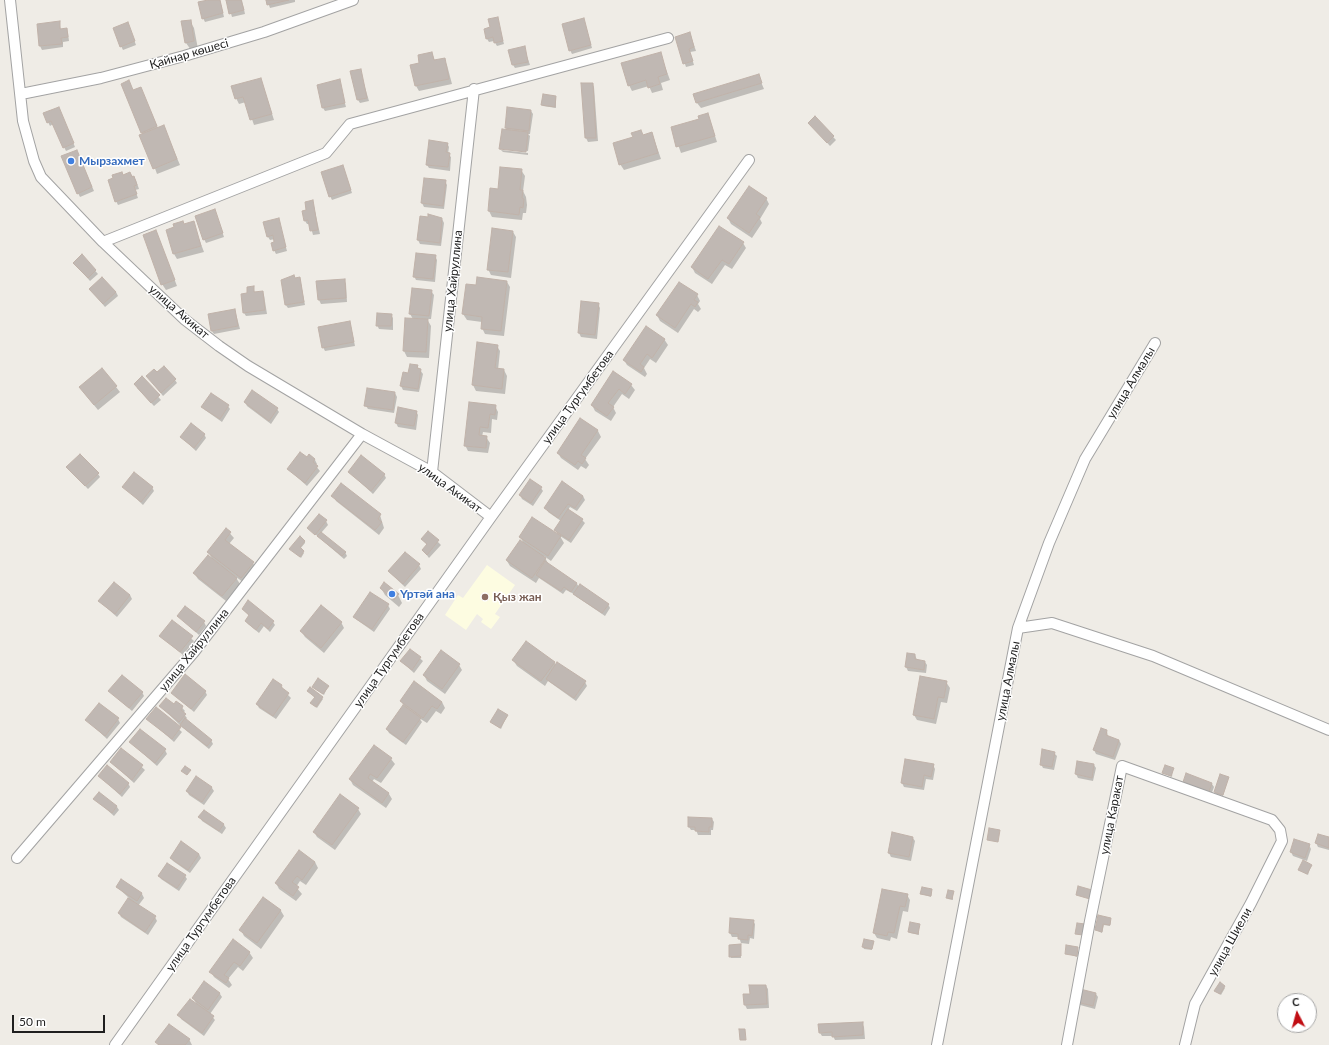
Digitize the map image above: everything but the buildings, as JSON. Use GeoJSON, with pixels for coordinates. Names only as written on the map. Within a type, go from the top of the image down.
{"type":"FeatureCollection","features":[{"type":"Feature","properties":{"kind":"street","name":"улица Акикат"},"geometry":{"type":"LineString","coordinates":[[10,0],[23,121],[34,161],[41,177],[103,242],[184,319],[219,346],[248,366],[362,434],[432,472],[491,517]]}},
{"type":"Feature","properties":{"kind":"street","name":"Қайнар көшесі"},"geometry":{"type":"LineString","coordinates":[[21,94],[102,78],[184,56],[264,32],[353,0]]}},
{"type":"Feature","properties":{"kind":"street"},"geometry":{"type":"LineString","coordinates":[[103,242],[326,153],[350,124],[668,38]]}},
{"type":"Feature","properties":{"kind":"street","name":"улица Хайруллина"},"geometry":{"type":"LineString","coordinates":[[432,472],[474,90]]}},
{"type":"Feature","properties":{"kind":"street","name":"улица Тургумбетова"},"geometry":{"type":"LineString","coordinates":[[115,1045],[491,517],[749,160]]}},
{"type":"Feature","properties":{"kind":"street","name":"улица Алмалы"},"geometry":{"type":"LineString","coordinates":[[937,1045],[1018,628],[1049,543],[1085,459],[1155,343]]}},
{"type":"Feature","properties":{"kind":"street","name":"улица Хайруллина"},"geometry":{"type":"LineString","coordinates":[[17,858],[194,652],[362,434]]}},
{"type":"Feature","properties":{"kind":"street"},"geometry":{"type":"LineString","coordinates":[[1018,628],[1052,623],[1153,656],[1329,730]]}},
{"type":"Feature","properties":{"kind":"street","name":"улица Каракат"},"geometry":{"type":"LineString","coordinates":[[1067,1045],[1090,921],[1122,766],[1272,820],[1280,830],[1282,841]]}},
{"type":"Feature","properties":{"kind":"street","name":"улица Шиели"},"geometry":{"type":"LineString","coordinates":[[1184,1045],[1195,1004],[1251,903],[1282,841]]}},
{"type":"Feature","properties":{"kind":"shaded area","name":"Қыз жан"},"geometry":{"type":"Polygon","coordinates":[[[487,565],[515,585],[495,614],[500,617],[491,629],[481,622],[483,619],[477,614],[466,630],[445,615],[458,595],[463,598],[487,565]]]}},
{"type":"Feature","properties":{"kind":"place","name":"Мырзахмет"},"geometry":{"type":"Point","coordinates":[71,161]}},
{"type":"Feature","properties":{"kind":"place","name":"Үртәй ана"},"geometry":{"type":"Point","coordinates":[392,594]}},
{"type":"Feature","properties":{"kind":"place","name":"Қыз жан"},"geometry":{"type":"Point","coordinates":[485,597]}}]}
